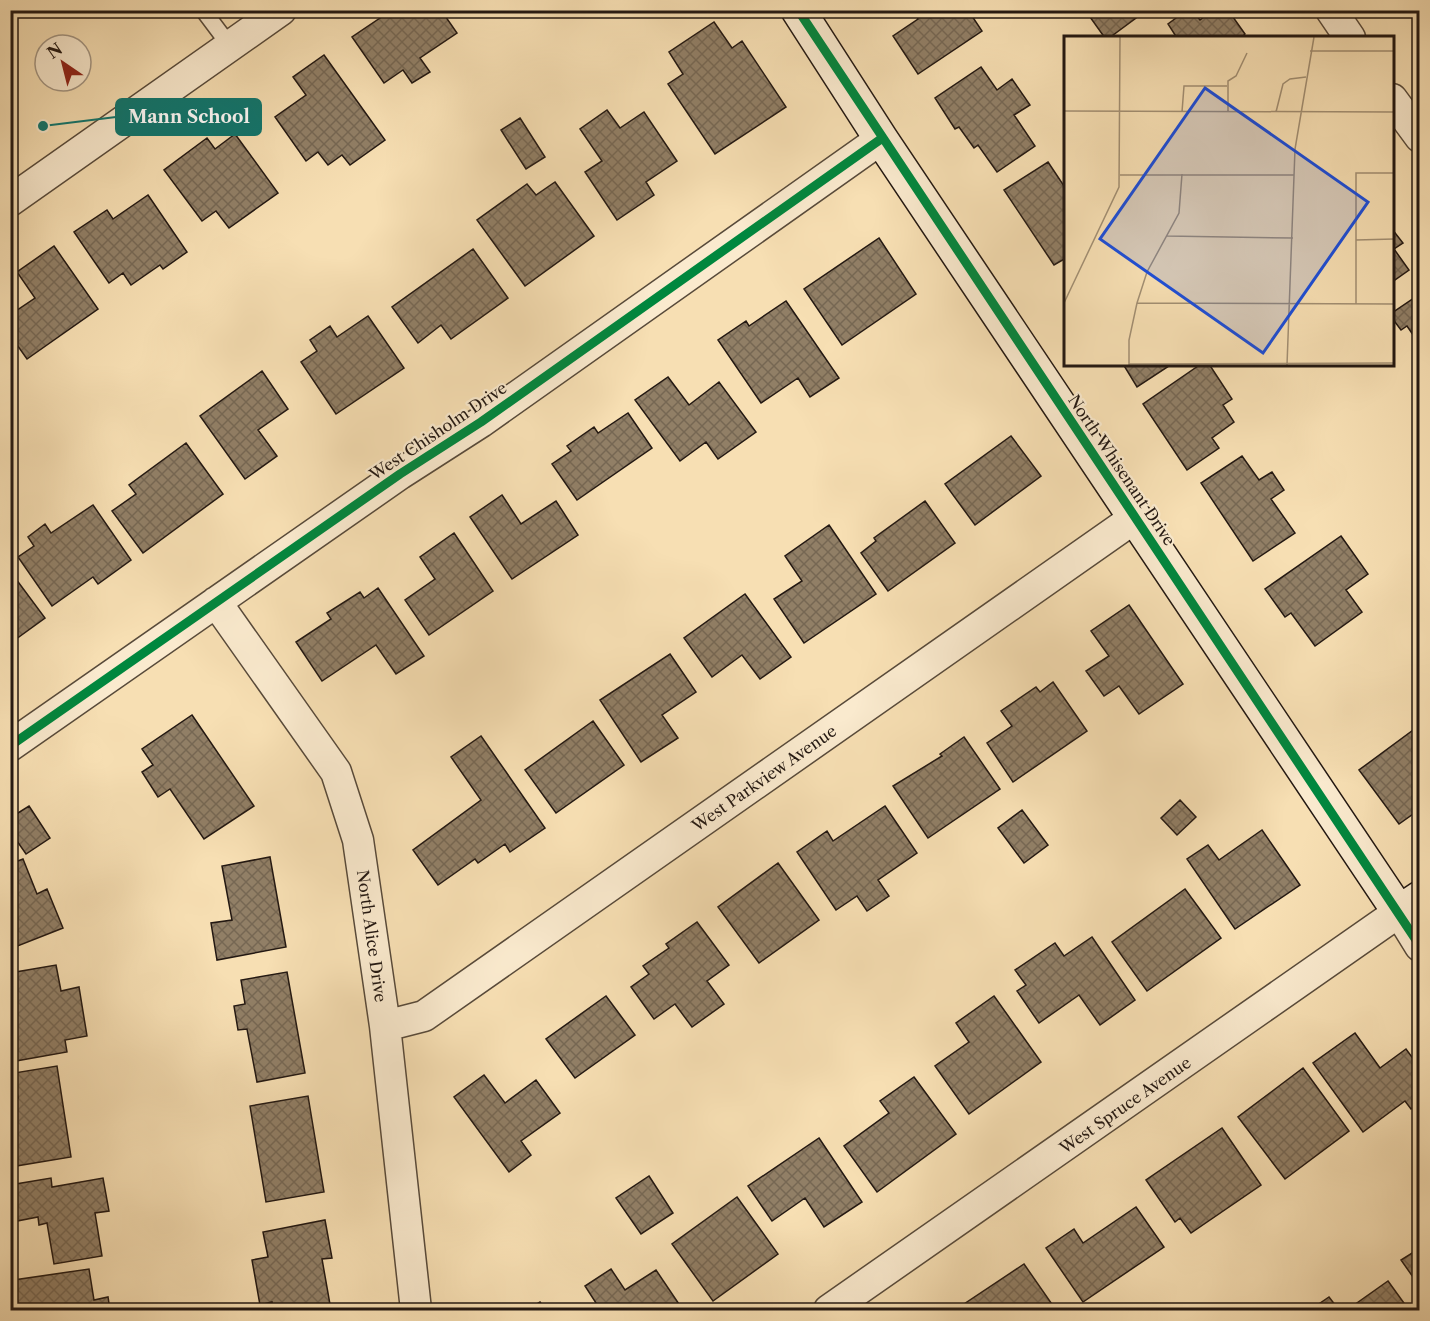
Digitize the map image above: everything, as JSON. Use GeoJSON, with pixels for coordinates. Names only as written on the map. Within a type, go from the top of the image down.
{"type":"FeatureCollection","features":[{"type":"Feature","properties":{"kind":"street"},"geometry":{"type":"LineString","coordinates":[[10,201],[281,10]]}},
{"type":"Feature","properties":{"kind":"street","name":"North Whisenant Drive"},"geometry":{"type":"LineString","coordinates":[[798,10],[881,139],[1136,518],[1409,905],[1419,946]]}},
{"type":"Feature","properties":{"kind":"street"},"geometry":{"type":"LineString","coordinates":[[1330,10],[1349,36]]}},
{"type":"Feature","properties":{"kind":"street"},"geometry":{"type":"LineString","coordinates":[[1394,102],[1419,137]]}},
{"type":"Feature","properties":{"kind":"street","name":"West Chisholm Drive"},"geometry":{"type":"LineString","coordinates":[[10,746],[400,474],[481,422],[881,139]]}},
{"type":"Feature","properties":{"kind":"street","name":"West Parkview Avenue"},"geometry":{"type":"LineString","coordinates":[[386,1026],[424,1016],[1136,518]]}},
{"type":"Feature","properties":{"kind":"street","name":"North Alice Drive"},"geometry":{"type":"LineString","coordinates":[[216,602],[336,772],[358,840],[386,1026],[416,1311]]}},
{"type":"Feature","properties":{"kind":"street","name":"West Spruce Avenue"},"geometry":{"type":"LineString","coordinates":[[830,1311],[1409,905]]}},
{"type":"Feature","properties":{"kind":"lane"},"geometry":{"type":"LineString","coordinates":[[203,10],[230,46]]}},
{"type":"Feature","properties":{"kind":"building"},"geometry":{"type":"Polygon","coordinates":[[[392,10],[400,10],[403,14],[407,10],[441,10],[457,33],[420,58],[430,72],[412,83],[403,70],[384,83],[352,37],[392,10]]]}},
{"type":"Feature","properties":{"kind":"building"},"geometry":{"type":"Polygon","coordinates":[[[476,10],[490,10],[481,17],[476,10]]]}},
{"type":"Feature","properties":{"kind":"building"},"geometry":{"type":"Polygon","coordinates":[[[913,10],[968,10],[982,31],[918,74],[893,36],[918,19],[913,10]]]}},
{"type":"Feature","properties":{"kind":"building"},"geometry":{"type":"Polygon","coordinates":[[[1085,10],[1130,10],[1136,18],[1112,36],[1104,36],[1085,10]]]}},
{"type":"Feature","properties":{"kind":"building"},"geometry":{"type":"Polygon","coordinates":[[[1187,10],[1192,10],[1200,20],[1213,10],[1228,10],[1245,34],[1243,36],[1176,36],[1168,24],[1187,10]]]}},
{"type":"Feature","properties":{"kind":"building"},"geometry":{"type":"Polygon","coordinates":[[[714,22],[732,48],[742,41],[786,107],[715,154],[668,84],[683,74],[669,52],[714,22]]]}},
{"type":"Feature","properties":{"kind":"building"},"geometry":{"type":"Polygon","coordinates":[[[324,55],[385,140],[350,165],[342,155],[328,165],[318,152],[306,161],[275,117],[306,95],[293,77],[324,55]]]}},
{"type":"Feature","properties":{"kind":"building"},"geometry":{"type":"Polygon","coordinates":[[[981,67],[997,90],[1012,79],[1030,105],[1014,115],[1035,146],[997,172],[978,145],[974,148],[959,127],[955,129],[935,98],[981,67]]]}},
{"type":"Feature","properties":{"kind":"building"},"geometry":{"type":"Polygon","coordinates":[[[607,110],[620,128],[644,112],[677,161],[646,182],[654,195],[617,220],[585,172],[602,161],[580,129],[607,110]]]}},
{"type":"Feature","properties":{"kind":"building"},"geometry":{"type":"Polygon","coordinates":[[[520,118],[545,157],[526,169],[501,130],[520,118]]]}},
{"type":"Feature","properties":{"kind":"building"},"geometry":{"type":"Polygon","coordinates":[[[235,134],[278,193],[229,228],[216,211],[202,221],[164,170],[207,138],[215,149],[235,134]]]}},
{"type":"Feature","properties":{"kind":"building"},"geometry":{"type":"Polygon","coordinates":[[[1048,162],[1064,186],[1064,259],[1054,265],[1004,190],[1048,162]]]}},
{"type":"Feature","properties":{"kind":"building"},"geometry":{"type":"Polygon","coordinates":[[[555,182],[594,236],[525,286],[477,220],[527,184],[536,195],[555,182]]]}},
{"type":"Feature","properties":{"kind":"building"},"geometry":{"type":"Polygon","coordinates":[[[148,195],[187,252],[163,269],[160,265],[131,285],[123,273],[109,283],[74,232],[107,210],[113,219],[148,195]]]}},
{"type":"Feature","properties":{"kind":"building"},"geometry":{"type":"Polygon","coordinates":[[[1394,232],[1403,243],[1394,249],[1394,232]]]}},
{"type":"Feature","properties":{"kind":"building"},"geometry":{"type":"Polygon","coordinates":[[[879,238],[916,294],[842,345],[804,289],[879,238]]]}},
{"type":"Feature","properties":{"kind":"building"},"geometry":{"type":"Polygon","coordinates":[[[54,246],[98,309],[27,359],[10,335],[10,315],[35,298],[17,272],[54,246]]]}},
{"type":"Feature","properties":{"kind":"building"},"geometry":{"type":"Polygon","coordinates":[[[473,249],[508,298],[451,339],[441,325],[418,343],[392,307],[473,249]]]}},
{"type":"Feature","properties":{"kind":"building"},"geometry":{"type":"Polygon","coordinates":[[[1394,249],[1409,270],[1394,281],[1394,249]]]}},
{"type":"Feature","properties":{"kind":"building"},"geometry":{"type":"Polygon","coordinates":[[[1420,294],[1420,345],[1407,326],[1401,330],[1394,321],[1394,312],[1420,294]]]}},
{"type":"Feature","properties":{"kind":"building"},"geometry":{"type":"Polygon","coordinates":[[[786,301],[839,378],[810,397],[798,378],[761,403],[718,340],[746,321],[749,326],[786,301]]]}},
{"type":"Feature","properties":{"kind":"building"},"geometry":{"type":"Polygon","coordinates":[[[368,316],[404,368],[336,414],[301,362],[317,351],[310,340],[330,326],[337,337],[368,316]]]}},
{"type":"Feature","properties":{"kind":"building"},"geometry":{"type":"Polygon","coordinates":[[[1124,366],[1169,366],[1137,387],[1124,366]]]}},
{"type":"Feature","properties":{"kind":"building"},"geometry":{"type":"Polygon","coordinates":[[[1198,366],[1210,366],[1232,399],[1223,405],[1234,422],[1212,438],[1219,448],[1187,470],[1143,404],[1198,366]]]}},
{"type":"Feature","properties":{"kind":"building"},"geometry":{"type":"Polygon","coordinates":[[[262,371],[288,409],[258,430],[277,456],[245,479],[200,416],[262,371]]]}},
{"type":"Feature","properties":{"kind":"building"},"geometry":{"type":"Polygon","coordinates":[[[668,377],[689,405],[719,382],[756,432],[718,459],[706,442],[680,461],[635,400],[668,377]]]}},
{"type":"Feature","properties":{"kind":"building"},"geometry":{"type":"Polygon","coordinates":[[[628,413],[652,448],[577,500],[552,464],[571,451],[567,446],[594,427],[598,433],[628,413]]]}},
{"type":"Feature","properties":{"kind":"building"},"geometry":{"type":"Polygon","coordinates":[[[1011,436],[1041,476],[975,525],[945,484],[1011,436]]]}},
{"type":"Feature","properties":{"kind":"building"},"geometry":{"type":"Polygon","coordinates":[[[186,443],[223,494],[143,553],[112,511],[136,494],[129,485],[186,443]]]}},
{"type":"Feature","properties":{"kind":"building"},"geometry":{"type":"Polygon","coordinates":[[[1242,456],[1259,480],[1272,472],[1284,490],[1271,499],[1295,533],[1253,561],[1201,483],[1242,456]]]}},
{"type":"Feature","properties":{"kind":"building"},"geometry":{"type":"Polygon","coordinates":[[[502,495],[521,524],[556,501],[578,535],[512,579],[470,517],[502,495]]]}},
{"type":"Feature","properties":{"kind":"building"},"geometry":{"type":"Polygon","coordinates":[[[925,501],[955,543],[888,591],[861,553],[876,541],[874,538],[925,501]]]}},
{"type":"Feature","properties":{"kind":"building"},"geometry":{"type":"Polygon","coordinates":[[[93,505],[131,560],[98,584],[93,577],[52,606],[18,557],[34,546],[28,537],[45,524],[51,533],[93,505]]]}},
{"type":"Feature","properties":{"kind":"building"},"geometry":{"type":"Polygon","coordinates":[[[829,525],[876,594],[804,643],[774,599],[802,581],[785,556],[829,525]]]}},
{"type":"Feature","properties":{"kind":"building"},"geometry":{"type":"Polygon","coordinates":[[[454,533],[493,591],[429,635],[405,600],[435,579],[420,557],[454,533]]]}},
{"type":"Feature","properties":{"kind":"building"},"geometry":{"type":"Polygon","coordinates":[[[1341,536],[1368,574],[1346,590],[1362,612],[1315,646],[1291,613],[1285,617],[1265,589],[1341,536]]]}},
{"type":"Feature","properties":{"kind":"building"},"geometry":{"type":"Polygon","coordinates":[[[10,571],[45,618],[12,642],[10,639],[10,571]]]}},
{"type":"Feature","properties":{"kind":"building"},"geometry":{"type":"Polygon","coordinates":[[[378,588],[424,656],[396,674],[376,645],[322,681],[296,642],[331,619],[327,613],[360,592],[364,598],[378,588]]]}},
{"type":"Feature","properties":{"kind":"building"},"geometry":{"type":"Polygon","coordinates":[[[745,594],[791,657],[760,679],[742,655],[712,677],[684,638],[745,594]]]}},
{"type":"Feature","properties":{"kind":"building"},"geometry":{"type":"Polygon","coordinates":[[[1129,605],[1183,684],[1139,714],[1119,686],[1104,696],[1086,671],[1109,656],[1091,631],[1129,605]]]}},
{"type":"Feature","properties":{"kind":"building"},"geometry":{"type":"Polygon","coordinates":[[[670,654],[696,692],[662,715],[678,738],[641,762],[600,700],[670,654]]]}},
{"type":"Feature","properties":{"kind":"building"},"geometry":{"type":"Polygon","coordinates":[[[1053,682],[1087,731],[1013,782],[987,743],[1012,726],[1001,711],[1036,687],[1040,692],[1053,682]]]}},
{"type":"Feature","properties":{"kind":"building"},"geometry":{"type":"Polygon","coordinates":[[[192,715],[254,806],[204,839],[170,789],[158,797],[142,772],[153,765],[142,749],[192,715]]]}},
{"type":"Feature","properties":{"kind":"building"},"geometry":{"type":"Polygon","coordinates":[[[593,721],[624,765],[556,813],[525,770],[593,721]]]}},
{"type":"Feature","properties":{"kind":"building"},"geometry":{"type":"Polygon","coordinates":[[[1420,725],[1420,790],[1415,793],[1420,799],[1420,809],[1399,824],[1359,770],[1420,725]]]}},
{"type":"Feature","properties":{"kind":"building"},"geometry":{"type":"Polygon","coordinates":[[[481,736],[545,828],[510,852],[505,844],[478,863],[475,859],[438,885],[413,850],[481,800],[451,757],[481,736]]]}},
{"type":"Feature","properties":{"kind":"building"},"geometry":{"type":"Polygon","coordinates":[[[964,737],[1000,789],[928,838],[893,786],[942,756],[940,754],[964,737]]]}},
{"type":"Feature","properties":{"kind":"building"},"geometry":{"type":"Polygon","coordinates":[[[1180,800],[1196,817],[1177,835],[1161,818],[1180,800]]]}},
{"type":"Feature","properties":{"kind":"building"},"geometry":{"type":"Polygon","coordinates":[[[29,806],[50,838],[26,854],[10,831],[10,818],[29,806]]]}},
{"type":"Feature","properties":{"kind":"building"},"geometry":{"type":"Polygon","coordinates":[[[885,806],[917,853],[878,880],[889,896],[867,911],[857,896],[836,910],[797,852],[827,831],[833,841],[885,806]]]}},
{"type":"Feature","properties":{"kind":"building"},"geometry":{"type":"Polygon","coordinates":[[[1022,810],[1048,845],[1024,863],[998,828],[1022,810]]]}},
{"type":"Feature","properties":{"kind":"building"},"geometry":{"type":"Polygon","coordinates":[[[1262,830],[1300,885],[1235,929],[1187,859],[1208,845],[1219,860],[1262,830]]]}},
{"type":"Feature","properties":{"kind":"building"},"geometry":{"type":"Polygon","coordinates":[[[270,857],[286,947],[217,960],[211,923],[232,920],[222,866],[270,857]]]}},
{"type":"Feature","properties":{"kind":"building"},"geometry":{"type":"Polygon","coordinates":[[[23,859],[37,894],[47,889],[63,928],[10,949],[10,864],[23,859]]]}},
{"type":"Feature","properties":{"kind":"building"},"geometry":{"type":"Polygon","coordinates":[[[778,863],[819,920],[759,963],[718,907],[778,863]]]}},
{"type":"Feature","properties":{"kind":"building"},"geometry":{"type":"Polygon","coordinates":[[[1185,889],[1221,938],[1147,991],[1112,942],[1185,889]]]}},
{"type":"Feature","properties":{"kind":"building"},"geometry":{"type":"Polygon","coordinates":[[[697,922],[729,965],[707,981],[724,1004],[692,1027],[675,1004],[654,1019],[631,987],[649,974],[643,966],[669,948],[666,944],[697,922]]]}},
{"type":"Feature","properties":{"kind":"building"},"geometry":{"type":"Polygon","coordinates":[[[1092,937],[1135,1000],[1100,1025],[1079,995],[1039,1023],[1017,991],[1026,985],[1015,970],[1055,943],[1064,956],[1092,937]]]}},
{"type":"Feature","properties":{"kind":"building"},"geometry":{"type":"Polygon","coordinates":[[[56,965],[61,991],[79,987],[87,1036],[65,1040],[67,1052],[10,1062],[10,973],[56,965]]]}},
{"type":"Feature","properties":{"kind":"building"},"geometry":{"type":"Polygon","coordinates":[[[287,972],[305,1073],[257,1082],[247,1029],[238,1030],[234,1006],[245,1004],[241,980],[287,972]]]}},
{"type":"Feature","properties":{"kind":"building"},"geometry":{"type":"Polygon","coordinates":[[[606,996],[635,1035],[575,1078],[546,1039],[606,996]]]}},
{"type":"Feature","properties":{"kind":"building"},"geometry":{"type":"Polygon","coordinates":[[[994,996],[1041,1062],[969,1114],[935,1066],[969,1042],[956,1023],[994,996]]]}},
{"type":"Feature","properties":{"kind":"building"},"geometry":{"type":"Polygon","coordinates":[[[1355,1033],[1380,1068],[1406,1049],[1420,1068],[1420,1103],[1411,1109],[1405,1101],[1363,1132],[1313,1063],[1355,1033]]]}},
{"type":"Feature","properties":{"kind":"building"},"geometry":{"type":"Polygon","coordinates":[[[57,1066],[71,1157],[10,1167],[10,1126],[16,1125],[12,1099],[18,1098],[14,1073],[57,1066]]]}},
{"type":"Feature","properties":{"kind":"building"},"geometry":{"type":"Polygon","coordinates":[[[1303,1068],[1349,1131],[1285,1179],[1238,1117],[1303,1068]]]}},
{"type":"Feature","properties":{"kind":"building"},"geometry":{"type":"Polygon","coordinates":[[[484,1075],[505,1103],[536,1080],[560,1113],[521,1141],[531,1155],[509,1172],[454,1097],[484,1075]]]}},
{"type":"Feature","properties":{"kind":"building"},"geometry":{"type":"Polygon","coordinates":[[[914,1077],[956,1134],[877,1192],[844,1146],[889,1113],[880,1101],[914,1077]]]}},
{"type":"Feature","properties":{"kind":"building"},"geometry":{"type":"Polygon","coordinates":[[[308,1096],[324,1192],[266,1202],[250,1106],[308,1096]]]}},
{"type":"Feature","properties":{"kind":"building"},"geometry":{"type":"Polygon","coordinates":[[[1222,1128],[1261,1185],[1191,1233],[1180,1218],[1175,1222],[1146,1180],[1222,1128]]]}},
{"type":"Feature","properties":{"kind":"building"},"geometry":{"type":"Polygon","coordinates":[[[819,1138],[862,1202],[824,1227],[805,1198],[772,1221],[748,1186],[819,1138]]]}},
{"type":"Feature","properties":{"kind":"building"},"geometry":{"type":"Polygon","coordinates":[[[649,1176],[673,1213],[641,1234],[616,1198],[649,1176]]]}},
{"type":"Feature","properties":{"kind":"building"},"geometry":{"type":"Polygon","coordinates":[[[51,1178],[52,1187],[103,1178],[109,1211],[95,1213],[102,1256],[54,1264],[47,1223],[39,1225],[38,1217],[12,1222],[10,1185],[51,1178]]]}},
{"type":"Feature","properties":{"kind":"building"},"geometry":{"type":"Polygon","coordinates":[[[737,1197],[778,1254],[713,1301],[672,1244],[737,1197]]]}},
{"type":"Feature","properties":{"kind":"building"},"geometry":{"type":"Polygon","coordinates":[[[1136,1207],[1164,1247],[1083,1302],[1046,1248],[1074,1229],[1083,1243],[1136,1207]]]}},
{"type":"Feature","properties":{"kind":"building"},"geometry":{"type":"Polygon","coordinates":[[[325,1220],[332,1258],[322,1259],[331,1310],[274,1310],[272,1302],[260,1305],[252,1260],[268,1257],[263,1232],[325,1220]]]}},
{"type":"Feature","properties":{"kind":"building"},"geometry":{"type":"Polygon","coordinates":[[[1420,1248],[1420,1287],[1401,1260],[1420,1248]]]}},
{"type":"Feature","properties":{"kind":"building"},"geometry":{"type":"Polygon","coordinates":[[[1024,1264],[1056,1310],[955,1310],[1024,1264]]]}},
{"type":"Feature","properties":{"kind":"building"},"geometry":{"type":"Polygon","coordinates":[[[89,1269],[94,1300],[108,1297],[110,1310],[19,1310],[14,1280],[89,1269]]]}},
{"type":"Feature","properties":{"kind":"building"},"geometry":{"type":"Polygon","coordinates":[[[611,1269],[625,1290],[656,1270],[683,1310],[591,1310],[598,1306],[585,1286],[611,1269]]]}},
{"type":"Feature","properties":{"kind":"building"},"geometry":{"type":"Polygon","coordinates":[[[1388,1281],[1409,1310],[1347,1310],[1388,1281]]]}},
{"type":"Feature","properties":{"kind":"building"},"geometry":{"type":"Polygon","coordinates":[[[1329,1297],[1339,1310],[1310,1310],[1329,1297]]]}},
{"type":"Feature","properties":{"kind":"building"},"geometry":{"type":"Polygon","coordinates":[[[540,1302],[546,1310],[527,1310],[540,1302]]]}},
{"type":"Feature","properties":{"kind":"cycle path"},"geometry":{"type":"LineString","coordinates":[[798,10],[1420,946]]}},
{"type":"Feature","properties":{"kind":"cycle path"},"geometry":{"type":"LineString","coordinates":[[10,746],[400,474],[481,422],[881,139]]}},
{"type":"Feature","properties":{"kind":"place","name":"Mann School"},"geometry":{"type":"Point","coordinates":[43,126]}}]}
